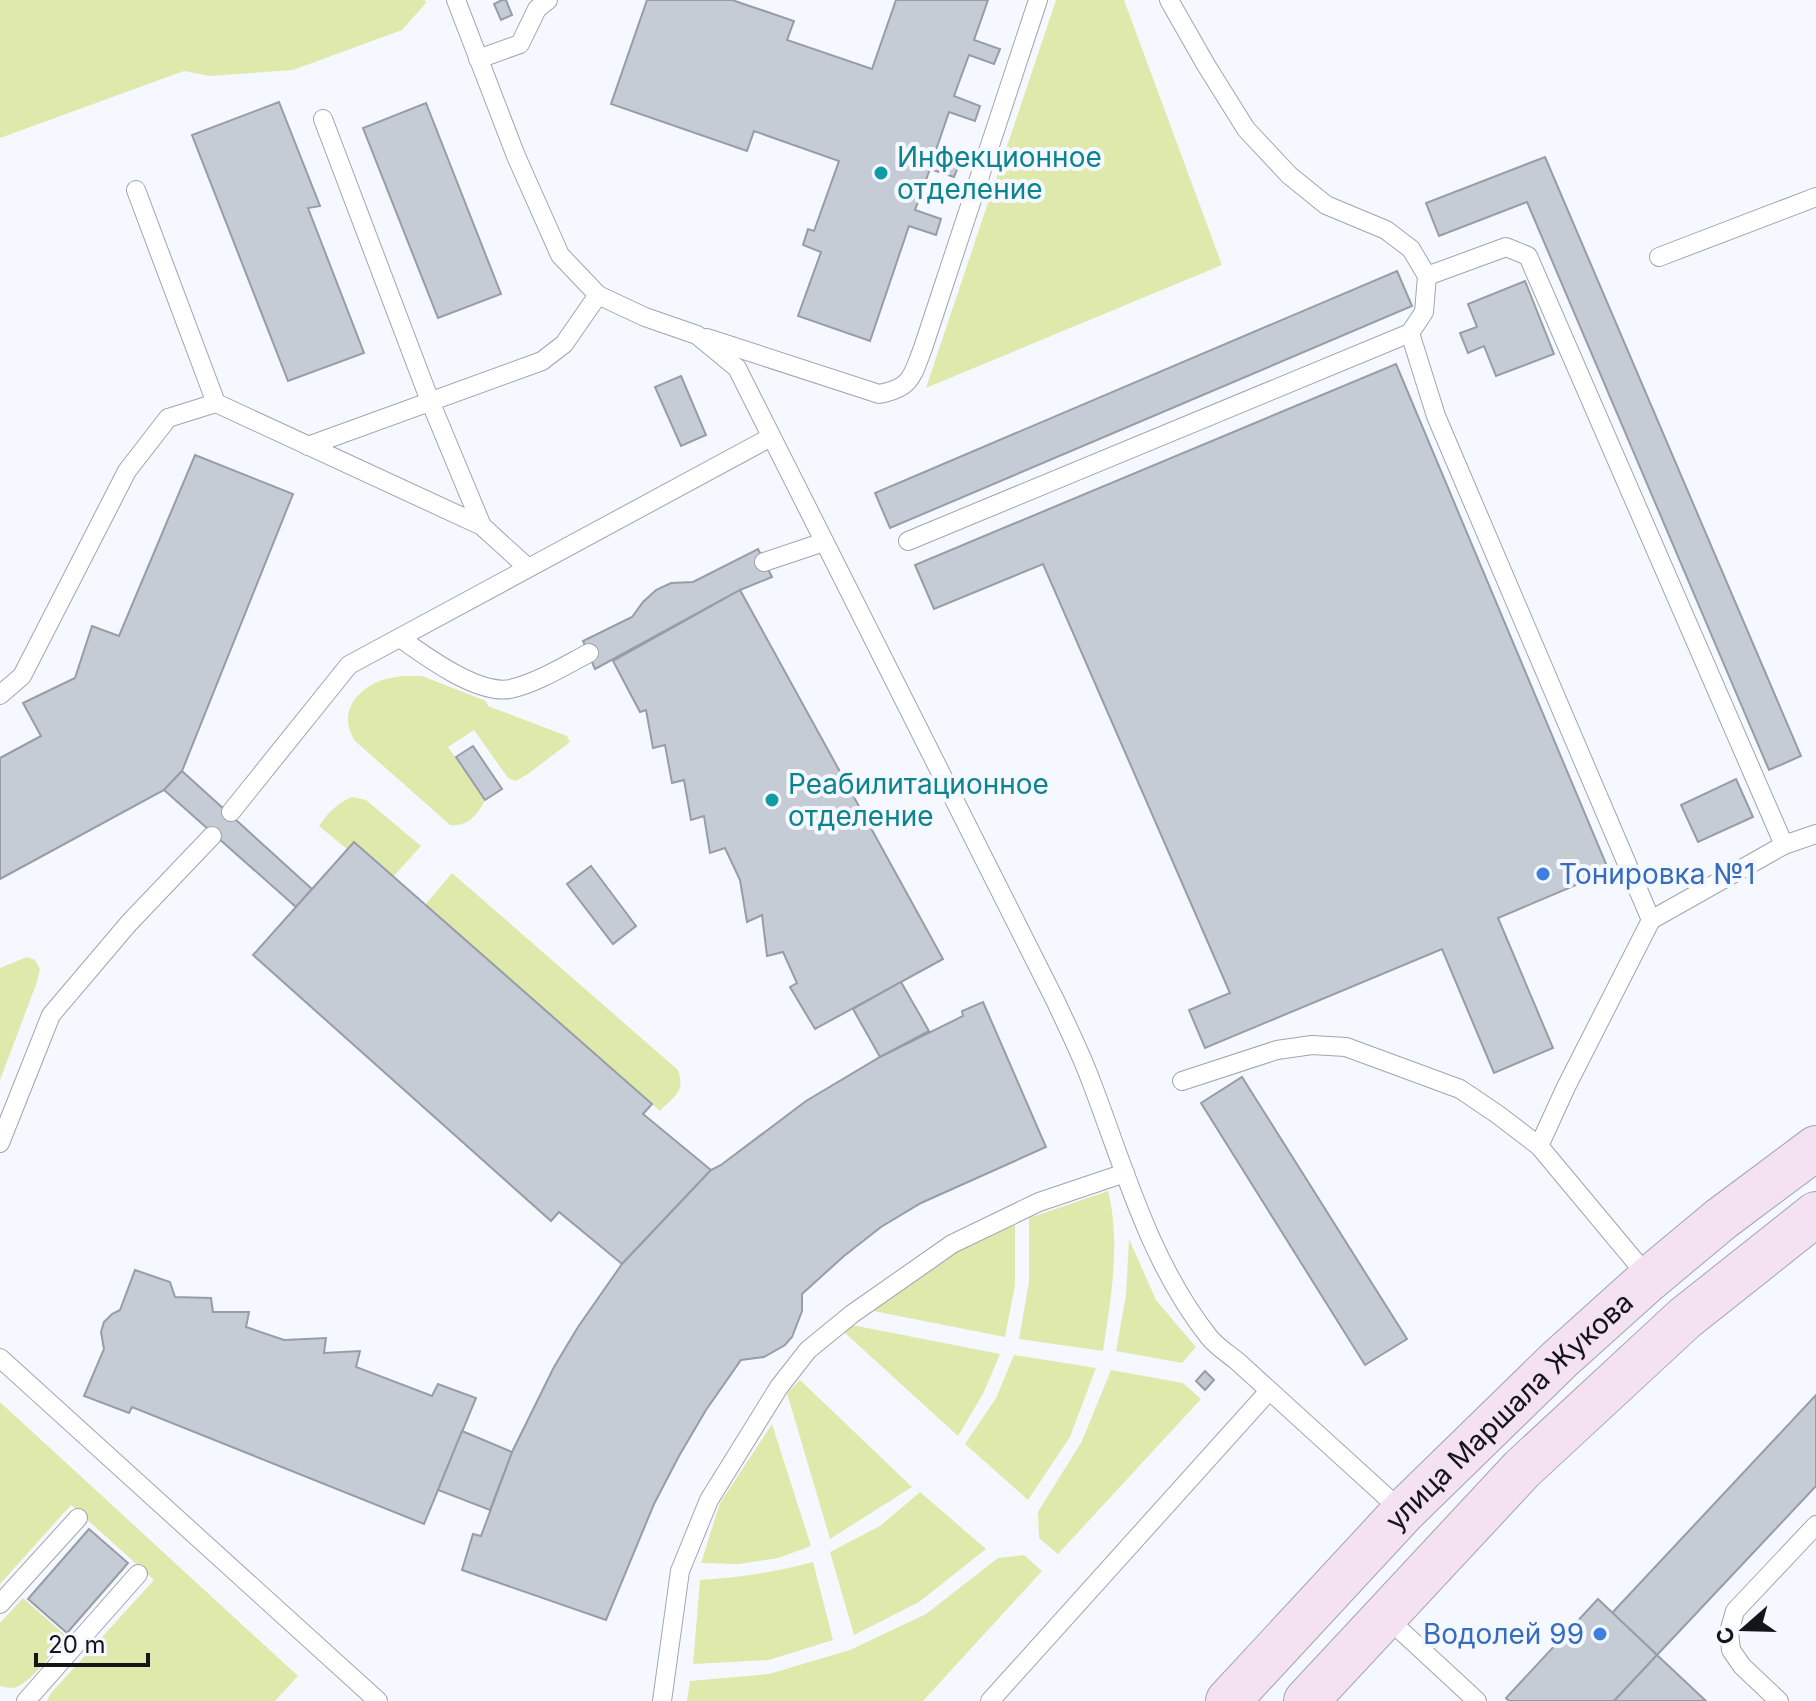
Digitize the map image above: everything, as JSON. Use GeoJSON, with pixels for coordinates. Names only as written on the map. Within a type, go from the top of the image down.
{"type":"FeatureCollection","features":[{"type":"Feature","properties":{"kind":"main road","name":"улица Маршала Жукова"},"geometry":{"type":"LineString","coordinates":[[1228,1701],[1403,1512],[1560,1359],[1721,1219],[1816,1148]]}},
{"type":"Feature","properties":{"kind":"main road","name":"улица Маршала Жукова"},"geometry":{"type":"LineString","coordinates":[[1306,1701],[1522,1469],[1685,1318],[1816,1214]]}},
{"type":"Feature","properties":{"kind":"lane"},"geometry":{"type":"LineString","coordinates":[[456,0],[516,156],[560,255],[598,295],[645,317],[879,394],[897,391],[912,378],[1038,0]]}},
{"type":"Feature","properties":{"kind":"lane"},"geometry":{"type":"LineString","coordinates":[[478,59],[520,44],[537,9],[548,0]]}},
{"type":"Feature","properties":{"kind":"lane"},"geometry":{"type":"LineString","coordinates":[[908,541],[1410,333],[1424,312],[1427,276],[1411,249],[1386,230],[1326,205],[1289,175],[1246,129],[1169,0]]}},
{"type":"Feature","properties":{"kind":"lane"},"geometry":{"type":"LineString","coordinates":[[323,119],[430,401],[482,526]]}},
{"type":"Feature","properties":{"kind":"lane"},"geometry":{"type":"LineString","coordinates":[[136,190],[216,403]]}},
{"type":"Feature","properties":{"kind":"lane"},"geometry":{"type":"LineString","coordinates":[[1659,257],[1816,197]]}},
{"type":"Feature","properties":{"kind":"lane"},"geometry":{"type":"LineString","coordinates":[[1427,276],[1506,247],[1528,256],[1784,845]]}},
{"type":"Feature","properties":{"kind":"lane"},"geometry":{"type":"LineString","coordinates":[[308,446],[542,361],[564,344],[598,295]]}},
{"type":"Feature","properties":{"kind":"lane"},"geometry":{"type":"LineString","coordinates":[[1410,333],[1436,416],[1651,920]]}},
{"type":"Feature","properties":{"kind":"lane"},"geometry":{"type":"LineString","coordinates":[[697,335],[737,368],[1056,1002],[1090,1077],[1153,1242],[1180,1294],[1210,1339],[1403,1512]]}},
{"type":"Feature","properties":{"kind":"lane"},"geometry":{"type":"LineString","coordinates":[[0,695],[22,676],[127,471],[168,418],[216,403],[482,526],[528,568]]}},
{"type":"Feature","properties":{"kind":"lane"},"geometry":{"type":"LineString","coordinates":[[231,812],[349,665],[771,437]]}},
{"type":"Feature","properties":{"kind":"lane"},"geometry":{"type":"LineString","coordinates":[[764,562],[824,542]]}},
{"type":"Feature","properties":{"kind":"lane"},"geometry":{"type":"LineString","coordinates":[[400,638],[476,685],[507,689],[549,674],[589,653]]}},
{"type":"Feature","properties":{"kind":"lane"},"geometry":{"type":"LineString","coordinates":[[1539,1146],[1651,920],[1784,845],[1816,834]]}},
{"type":"Feature","properties":{"kind":"lane"},"geometry":{"type":"LineString","coordinates":[[0,1143],[51,1015],[129,923],[212,836]]}},
{"type":"Feature","properties":{"kind":"lane"},"geometry":{"type":"LineString","coordinates":[[1182,1081],[1277,1050],[1312,1045],[1346,1047],[1460,1089],[1539,1146],[1649,1279]]}},
{"type":"Feature","properties":{"kind":"lane"},"geometry":{"type":"LineString","coordinates":[[662,1701],[680,1571],[709,1500],[779,1387],[808,1350],[852,1314],[952,1244],[1039,1202],[1125,1173]]}},
{"type":"Feature","properties":{"kind":"lane"},"geometry":{"type":"LineString","coordinates":[[0,1358],[378,1701]]}},
{"type":"Feature","properties":{"kind":"lane"},"geometry":{"type":"LineString","coordinates":[[990,1701],[1269,1391]]}},
{"type":"Feature","properties":{"kind":"lane"},"geometry":{"type":"LineString","coordinates":[[0,1604],[78,1518]]}},
{"type":"Feature","properties":{"kind":"lane"},"geometry":{"type":"LineString","coordinates":[[1779,1701],[1742,1666],[1731,1650],[1729,1632],[1735,1611],[1816,1525]]}},
{"type":"Feature","properties":{"kind":"lane"},"geometry":{"type":"LineString","coordinates":[[26,1701],[138,1574]]}},
{"type":"Feature","properties":{"kind":"lane"},"geometry":{"type":"LineString","coordinates":[[1384,1615],[1477,1701]]}},
{"type":"Feature","properties":{"kind":"green space"},"geometry":{"type":"Polygon","coordinates":[[[0,0],[425,0],[426,3],[402,30],[293,70],[209,76],[184,71],[0,138],[0,0]]]}},
{"type":"Feature","properties":{"kind":"green space"},"geometry":{"type":"Polygon","coordinates":[[[1056,0],[1124,0],[1222,265],[926,388],[1056,0]]]}},
{"type":"Feature","properties":{"kind":"green space"},"geometry":{"type":"Polygon","coordinates":[[[422,676],[486,701],[488,706],[567,736],[570,742],[516,781],[508,778],[474,730],[448,747],[485,800],[471,819],[450,825],[355,741],[350,731],[349,713],[357,697],[382,680],[422,676]]]}},
{"type":"Feature","properties":{"kind":"green space"},"geometry":{"type":"Polygon","coordinates":[[[352,797],[366,800],[421,846],[393,877],[354,842],[347,849],[319,826],[333,809],[352,797]]]}},
{"type":"Feature","properties":{"kind":"green space"},"geometry":{"type":"Polygon","coordinates":[[[452,873],[678,1070],[680,1089],[660,1111],[425,905],[452,873]]]}},
{"type":"Feature","properties":{"kind":"green space"},"geometry":{"type":"Polygon","coordinates":[[[27,957],[35,960],[40,969],[0,1080],[0,968],[27,957]]]}},
{"type":"Feature","properties":{"kind":"green space"},"geometry":{"type":"Polygon","coordinates":[[[1108,1191],[1114,1250],[1112,1291],[1103,1351],[1019,1339],[1029,1282],[1029,1218],[1108,1191]]]}},
{"type":"Feature","properties":{"kind":"green space"},"geometry":{"type":"Polygon","coordinates":[[[1015,1222],[1015,1285],[1005,1337],[868,1310],[958,1250],[1015,1222]]]}},
{"type":"Feature","properties":{"kind":"green space"},"geometry":{"type":"Polygon","coordinates":[[[1129,1239],[1156,1300],[1196,1347],[1182,1363],[1116,1351],[1126,1295],[1129,1239]]]}},
{"type":"Feature","properties":{"kind":"green space"},"geometry":{"type":"Polygon","coordinates":[[[852,1325],[1000,1354],[984,1392],[958,1436],[844,1332],[852,1325]]]}},
{"type":"Feature","properties":{"kind":"green space"},"geometry":{"type":"Polygon","coordinates":[[[1014,1355],[1096,1368],[1070,1437],[1028,1500],[965,1444],[996,1398],[1014,1355]]]}},
{"type":"Feature","properties":{"kind":"green space"},"geometry":{"type":"Polygon","coordinates":[[[1111,1370],[1183,1383],[1201,1399],[1058,1554],[1039,1538],[1038,1512],[1082,1441],[1111,1370]]]}},
{"type":"Feature","properties":{"kind":"green space"},"geometry":{"type":"Polygon","coordinates":[[[800,1380],[912,1487],[830,1539],[787,1393],[800,1380]]]}},
{"type":"Feature","properties":{"kind":"green space"},"geometry":{"type":"Polygon","coordinates":[[[0,1402],[298,1676],[275,1701],[47,1701],[154,1580],[71,1505],[0,1584],[0,1402]]]}},
{"type":"Feature","properties":{"kind":"green space"},"geometry":{"type":"Polygon","coordinates":[[[772,1424],[811,1546],[778,1558],[739,1564],[701,1563],[720,1503],[772,1424]]]}},
{"type":"Feature","properties":{"kind":"green space"},"geometry":{"type":"Polygon","coordinates":[[[920,1492],[986,1549],[919,1602],[854,1635],[830,1552],[880,1526],[920,1492]]]}},
{"type":"Feature","properties":{"kind":"green space"},"geometry":{"type":"Polygon","coordinates":[[[1024,1555],[1042,1571],[923,1701],[687,1701],[690,1681],[769,1674],[850,1650],[926,1614],[998,1558],[1024,1555]]]}},
{"type":"Feature","properties":{"kind":"green space"},"geometry":{"type":"Polygon","coordinates":[[[813,1562],[833,1640],[769,1660],[693,1664],[700,1580],[757,1574],[813,1562]]]}},
{"type":"Feature","properties":{"kind":"green space"},"geometry":{"type":"Polygon","coordinates":[[[23,1598],[66,1636],[27,1680],[13,1688],[0,1686],[0,1623],[23,1598]]]}},
{"type":"Feature","properties":{"kind":"building"},"geometry":{"type":"Polygon","coordinates":[[[506,0],[512,15],[501,20],[494,4],[506,0]]]}},
{"type":"Feature","properties":{"kind":"building","name":"Инфекционное отделение"},"geometry":{"type":"Polygon","coordinates":[[[647,0],[732,0],[794,21],[787,40],[872,69],[896,0],[988,0],[974,40],[1000,49],[994,64],[969,55],[954,96],[980,106],[975,121],[949,112],[935,153],[960,162],[954,177],[930,169],[915,210],[941,219],[936,235],[909,226],[870,341],[798,316],[821,252],[803,245],[808,229],[814,231],[839,161],[754,131],[747,151],[611,104],[647,0]]]}},
{"type":"Feature","properties":{"kind":"building"},"geometry":{"type":"Polygon","coordinates":[[[279,102],[320,206],[308,208],[364,353],[288,381],[192,135],[279,102]]]}},
{"type":"Feature","properties":{"kind":"building"},"geometry":{"type":"Polygon","coordinates":[[[426,103],[501,294],[438,318],[363,128],[426,103]]]}},
{"type":"Feature","properties":{"kind":"building"},"geometry":{"type":"Polygon","coordinates":[[[1545,157],[1801,756],[1769,770],[1527,202],[1439,236],[1426,203],[1545,157]]]}},
{"type":"Feature","properties":{"kind":"building"},"geometry":{"type":"Polygon","coordinates":[[[1397,271],[1412,306],[890,528],[875,493],[1397,271]]]}},
{"type":"Feature","properties":{"kind":"building"},"geometry":{"type":"Polygon","coordinates":[[[1525,281],[1554,354],[1496,376],[1484,346],[1468,353],[1460,333],[1477,327],[1468,304],[1525,281]]]}},
{"type":"Feature","properties":{"kind":"building"},"geometry":{"type":"Polygon","coordinates":[[[1396,364],[1609,871],[1498,918],[1553,1048],[1494,1073],[1442,949],[1205,1048],[1189,1010],[1230,993],[1043,564],[934,609],[915,565],[1396,364]]]}},
{"type":"Feature","properties":{"kind":"building"},"geometry":{"type":"Polygon","coordinates":[[[681,376],[706,435],[681,446],[655,387],[681,376]]]}},
{"type":"Feature","properties":{"kind":"building"},"geometry":{"type":"Polygon","coordinates":[[[195,455],[293,494],[182,771],[164,790],[0,879],[0,758],[41,736],[23,703],[75,678],[92,626],[119,636],[195,455]]]}},
{"type":"Feature","properties":{"kind":"building"},"geometry":{"type":"Polygon","coordinates":[[[758,549],[772,577],[740,590],[595,669],[583,641],[632,617],[656,590],[671,583],[693,582],[758,549]]]}},
{"type":"Feature","properties":{"kind":"building","name":"Реабилитационное отделение"},"geometry":{"type":"Polygon","coordinates":[[[740,590],[943,959],[815,1029],[790,987],[797,983],[783,952],[767,956],[762,915],[747,922],[740,880],[725,848],[710,853],[704,816],[691,820],[684,780],[672,783],[665,745],[653,748],[646,710],[640,712],[613,661],[740,590]]]}},
{"type":"Feature","properties":{"kind":"building"},"geometry":{"type":"Polygon","coordinates":[[[473,746],[502,789],[485,800],[456,757],[473,746]]]}},
{"type":"Feature","properties":{"kind":"building"},"geometry":{"type":"Polygon","coordinates":[[[182,771],[312,889],[296,907],[164,790],[182,771]]]}},
{"type":"Feature","properties":{"kind":"building"},"geometry":{"type":"Polygon","coordinates":[[[1736,779],[1753,817],[1698,842],[1681,805],[1736,779]]]}},
{"type":"Feature","properties":{"kind":"building"},"geometry":{"type":"Polygon","coordinates":[[[354,842],[652,1104],[643,1114],[711,1170],[622,1264],[559,1212],[551,1221],[253,955],[354,842]]]}},
{"type":"Feature","properties":{"kind":"building"},"geometry":{"type":"Polygon","coordinates":[[[591,866],[636,926],[613,944],[567,884],[591,866]]]}},
{"type":"Feature","properties":{"kind":"building"},"geometry":{"type":"Polygon","coordinates":[[[901,982],[929,1031],[880,1057],[853,1009],[901,982]]]}},
{"type":"Feature","properties":{"kind":"building"},"geometry":{"type":"Polygon","coordinates":[[[983,1002],[1046,1147],[921,1203],[881,1227],[802,1294],[802,1311],[792,1337],[785,1345],[764,1357],[741,1360],[706,1410],[654,1504],[606,1620],[462,1570],[473,1534],[481,1536],[512,1452],[554,1367],[622,1264],[711,1170],[806,1101],[880,1057],[963,1016],[962,1011],[983,1002]]]}},
{"type":"Feature","properties":{"kind":"building"},"geometry":{"type":"Polygon","coordinates":[[[1242,1077],[1407,1339],[1365,1365],[1201,1103],[1242,1077]]]}},
{"type":"Feature","properties":{"kind":"building"},"geometry":{"type":"Polygon","coordinates":[[[135,1270],[170,1282],[175,1297],[211,1298],[213,1312],[249,1312],[246,1327],[284,1340],[326,1338],[324,1353],[360,1351],[356,1367],[432,1396],[438,1384],[476,1398],[424,1524],[132,1407],[129,1413],[84,1396],[104,1349],[101,1332],[104,1322],[120,1310],[135,1270]]]}},
{"type":"Feature","properties":{"kind":"building"},"geometry":{"type":"Polygon","coordinates":[[[1205,1371],[1214,1380],[1205,1390],[1196,1381],[1205,1371]]]}},
{"type":"Feature","properties":{"kind":"building"},"geometry":{"type":"Polygon","coordinates":[[[1816,1395],[1816,1486],[1657,1655],[1612,1613],[1816,1395]]]}},
{"type":"Feature","properties":{"kind":"building"},"geometry":{"type":"Polygon","coordinates":[[[462,1431],[512,1452],[490,1510],[438,1490],[462,1431]]]}},
{"type":"Feature","properties":{"kind":"building"},"geometry":{"type":"Polygon","coordinates":[[[89,1529],[128,1563],[67,1633],[28,1599],[89,1529]]]}},
{"type":"Feature","properties":{"kind":"building","name":"Водолей 99"},"geometry":{"type":"Polygon","coordinates":[[[1598,1599],[1657,1655],[1614,1701],[1509,1701],[1506,1698],[1598,1599]]]}},
{"type":"Feature","properties":{"kind":"building"},"geometry":{"type":"Polygon","coordinates":[[[1657,1655],[1706,1701],[1614,1701],[1657,1655]]]}},
{"type":"Feature","properties":{"kind":"place","name":"Инфекционное отделение"},"geometry":{"type":"Point","coordinates":[881,173]}},
{"type":"Feature","properties":{"kind":"place","name":"Реабилитационное отделение"},"geometry":{"type":"Point","coordinates":[772,800]}},
{"type":"Feature","properties":{"kind":"place","name":"Тонировка №1"},"geometry":{"type":"Point","coordinates":[1543,874]}},
{"type":"Feature","properties":{"kind":"place","name":"Водолей 99"},"geometry":{"type":"Point","coordinates":[1600,1634]}}]}
